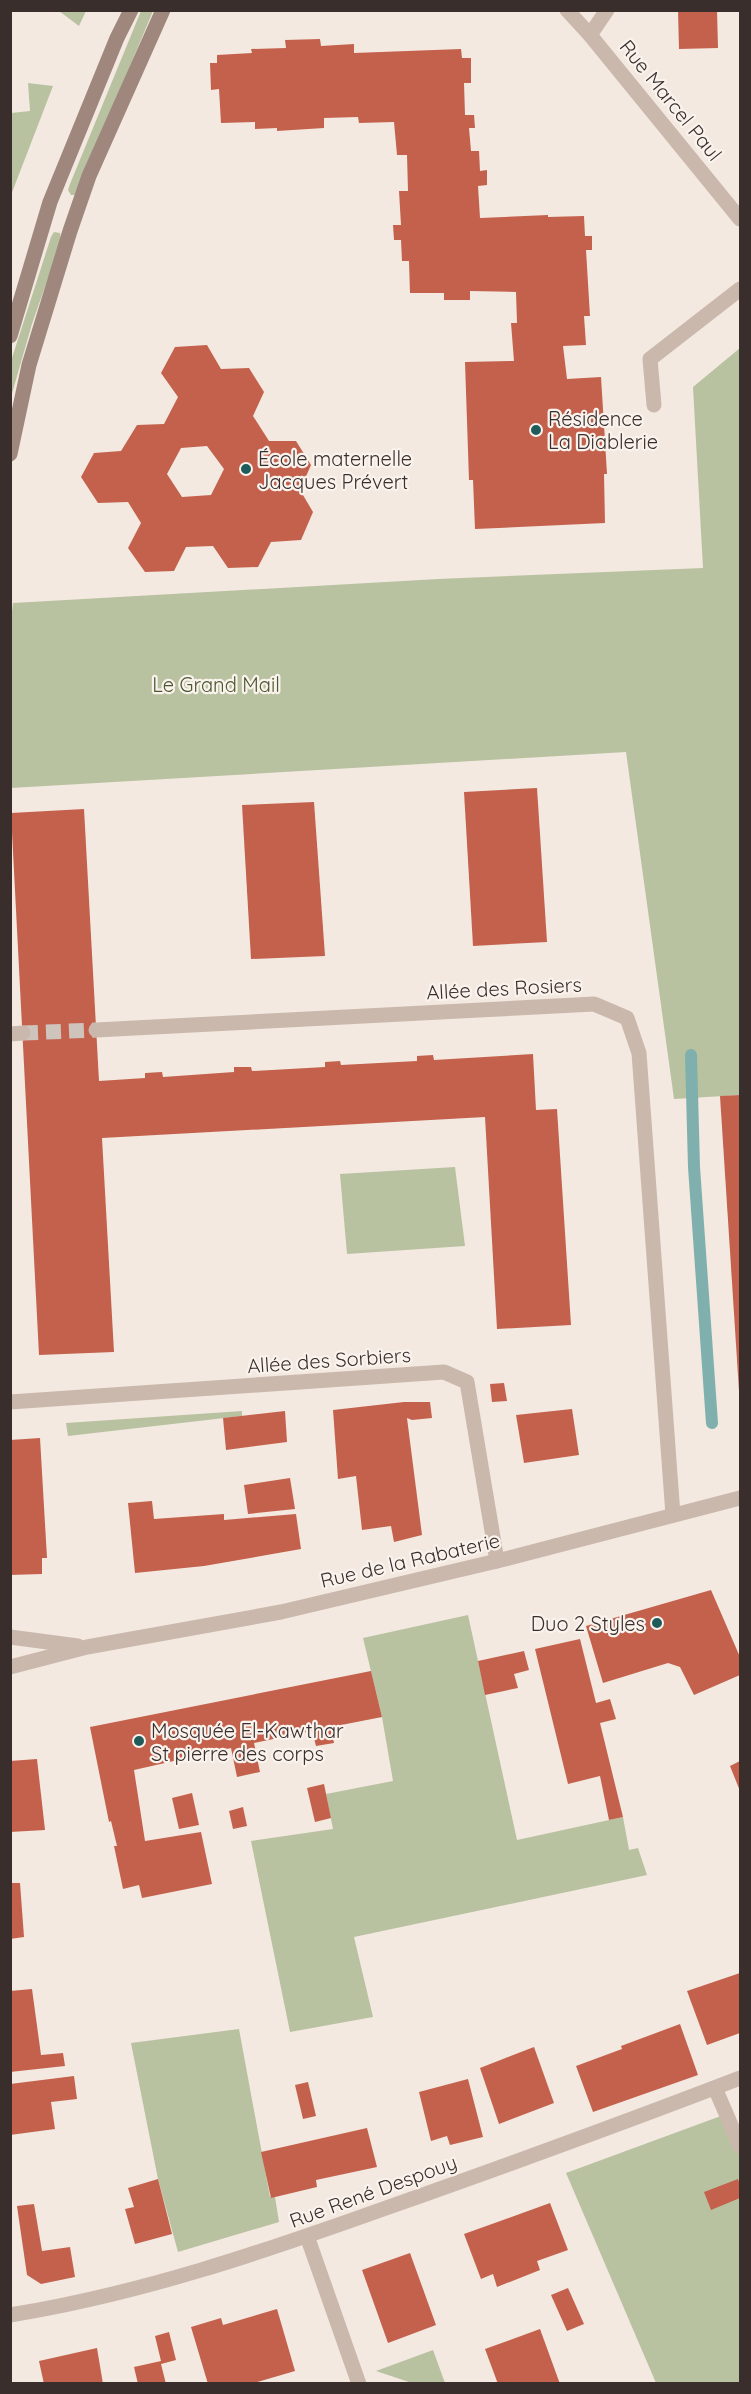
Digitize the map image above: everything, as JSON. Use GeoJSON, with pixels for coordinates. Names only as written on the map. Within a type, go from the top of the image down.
{"type":"FeatureCollection","features":[{"type":"Feature","properties":{"kind":"main road"},"geometry":{"type":"LineString","coordinates":[[10,336],[50,202],[130,10]]}},
{"type":"Feature","properties":{"kind":"main road"},"geometry":{"type":"LineString","coordinates":[[10,454],[29,365],[89,176],[164,10]]}},
{"type":"Feature","properties":{"kind":"street","name":"Rue Marcel Paul"},"geometry":{"type":"LineString","coordinates":[[567,10],[741,219]]}},
{"type":"Feature","properties":{"kind":"street"},"geometry":{"type":"LineString","coordinates":[[590,35],[607,10]]}},
{"type":"Feature","properties":{"kind":"street"},"geometry":{"type":"LineString","coordinates":[[654,405],[650,359],[741,289]]}},
{"type":"Feature","properties":{"kind":"street","name":"Allée des Rosiers"},"geometry":{"type":"LineString","coordinates":[[96,1030],[594,1004],[627,1018],[639,1053],[673,1515]]}},
{"type":"Feature","properties":{"kind":"street","name":"Allée des Sorbiers"},"geometry":{"type":"LineString","coordinates":[[10,1402],[444,1372],[467,1382],[497,1561]]}},
{"type":"Feature","properties":{"kind":"street","name":"Rue de la Rabaterie"},"geometry":{"type":"LineString","coordinates":[[10,1667],[87,1647],[280,1612],[497,1561],[741,1498]]}},
{"type":"Feature","properties":{"kind":"street","name":"Rue de la Rabaterie"},"geometry":{"type":"LineString","coordinates":[[10,1636],[87,1647]]}},
{"type":"Feature","properties":{"kind":"street","name":"Rue René Despouy"},"geometry":{"type":"LineString","coordinates":[[10,2315],[115,2293],[194,2273],[308,2236],[585,2138],[741,2078]]}},
{"type":"Feature","properties":{"kind":"street"},"geometry":{"type":"LineString","coordinates":[[715,2088],[741,2146]]}},
{"type":"Feature","properties":{"kind":"street"},"geometry":{"type":"LineString","coordinates":[[308,2236],[359,2384]]}},
{"type":"Feature","properties":{"kind":"green space"},"geometry":{"type":"Polygon","coordinates":[[[59,11],[86,11],[79,26],[59,11]]]}},
{"type":"Feature","properties":{"kind":"green space"},"geometry":{"type":"Polygon","coordinates":[[[141,11],[153,11],[76,195],[71,195],[68,190],[70,184],[141,11]]]}},
{"type":"Feature","properties":{"kind":"green space"},"geometry":{"type":"Polygon","coordinates":[[[28,83],[53,86],[11,195],[11,113],[30,111],[28,83]]]}},
{"type":"Feature","properties":{"kind":"green space"},"geometry":{"type":"Polygon","coordinates":[[[54,232],[60,233],[61,241],[32,324],[11,397],[11,361],[54,232]]]}},
{"type":"Feature","properties":{"kind":"green space","name":"Le Grand Mail"},"geometry":{"type":"Polygon","coordinates":[[[740,348],[740,1095],[674,1099],[626,752],[11,788],[10,629],[13,603],[438,579],[703,568],[693,387],[740,348]]]}},
{"type":"Feature","properties":{"kind":"green space"},"geometry":{"type":"Polygon","coordinates":[[[455,1167],[465,1246],[347,1254],[340,1174],[455,1167]]]}},
{"type":"Feature","properties":{"kind":"green space"},"geometry":{"type":"Polygon","coordinates":[[[242,1411],[242,1416],[68,1436],[66,1423],[242,1411]]]}},
{"type":"Feature","properties":{"kind":"green space"},"geometry":{"type":"Polygon","coordinates":[[[468,1615],[517,1840],[623,1817],[629,1850],[638,1848],[647,1875],[354,1937],[373,2017],[290,2032],[251,1841],[333,1829],[326,1794],[393,1781],[382,1717],[363,1638],[468,1615]]]}},
{"type":"Feature","properties":{"kind":"green space"},"geometry":{"type":"Polygon","coordinates":[[[239,2029],[270,2197],[275,2197],[279,2222],[178,2252],[158,2179],[131,2043],[239,2029]]]}},
{"type":"Feature","properties":{"kind":"green space"},"geometry":{"type":"Polygon","coordinates":[[[729,2113],[740,2140],[740,2383],[656,2383],[566,2173],[729,2113]]]}},
{"type":"Feature","properties":{"kind":"green space"},"geometry":{"type":"Polygon","coordinates":[[[433,2350],[445,2383],[412,2383],[376,2371],[433,2350]]]}},
{"type":"Feature","properties":{"kind":"building"},"geometry":{"type":"Polygon","coordinates":[[[678,10],[717,10],[718,48],[679,49],[678,10]]]}},
{"type":"Feature","properties":{"kind":"building"},"geometry":{"type":"Polygon","coordinates":[[[320,39],[321,46],[354,44],[354,53],[461,49],[462,58],[471,58],[471,83],[464,83],[465,115],[474,115],[475,128],[469,128],[471,151],[479,151],[480,171],[487,170],[487,185],[478,186],[480,218],[584,216],[585,236],[592,236],[592,250],[586,250],[590,316],[584,316],[586,345],[563,346],[567,379],[601,377],[607,474],[604,474],[605,523],[475,529],[473,480],[469,480],[465,362],[514,361],[511,323],[517,323],[516,292],[470,291],[470,300],[444,300],[444,293],[410,293],[409,261],[402,261],[401,240],[394,240],[393,225],[401,225],[399,191],[408,191],[407,155],[397,155],[394,122],[359,123],[358,117],[324,118],[324,128],[277,131],[277,128],[255,129],[255,122],[221,123],[219,89],[211,90],[210,63],[217,63],[217,55],[252,53],[251,49],[286,48],[285,40],[320,39]]]}},
{"type":"Feature","properties":{"kind":"building"},"geometry":{"type":"Polygon","coordinates":[[[207,345],[221,369],[249,368],[264,392],[253,416],[269,441],[296,441],[311,465],[300,490],[313,512],[301,540],[271,542],[258,567],[228,568],[213,546],[186,547],[174,571],[145,572],[128,548],[141,523],[128,502],[98,503],[81,477],[94,453],[121,451],[137,425],[164,424],[178,397],[161,373],[175,347],[207,345]],[[207,446],[181,448],[167,474],[182,497],[211,495],[224,469],[207,446]]]}},
{"type":"Feature","properties":{"kind":"building"},"geometry":{"type":"Polygon","coordinates":[[[537,788],[547,942],[473,946],[464,792],[537,788]]]}},
{"type":"Feature","properties":{"kind":"building"},"geometry":{"type":"Polygon","coordinates":[[[314,802],[325,956],[251,959],[242,805],[314,802]]]}},
{"type":"Feature","properties":{"kind":"building"},"geometry":{"type":"Polygon","coordinates":[[[84,809],[99,1081],[145,1078],[145,1073],[162,1072],[163,1077],[234,1072],[234,1067],[251,1067],[252,1071],[325,1067],[325,1062],[340,1061],[341,1065],[417,1061],[417,1056],[433,1055],[434,1060],[533,1054],[536,1110],[557,1109],[571,1325],[497,1329],[485,1117],[102,1138],[114,1352],[39,1355],[11,813],[84,809]]]}},
{"type":"Feature","properties":{"kind":"building"},"geometry":{"type":"Polygon","coordinates":[[[740,1095],[740,1391],[739,1391],[720,1096],[740,1095]]]}},
{"type":"Feature","properties":{"kind":"building"},"geometry":{"type":"Polygon","coordinates":[[[504,1383],[507,1401],[492,1402],[490,1384],[504,1383]]]}},
{"type":"Feature","properties":{"kind":"building"},"geometry":{"type":"Polygon","coordinates":[[[404,1402],[430,1402],[432,1418],[412,1420],[407,1418],[422,1535],[394,1542],[391,1526],[362,1530],[356,1476],[338,1479],[333,1410],[404,1402]]]}},
{"type":"Feature","properties":{"kind":"building"},"geometry":{"type":"Polygon","coordinates":[[[572,1409],[579,1455],[524,1463],[516,1415],[572,1409]]]}},
{"type":"Feature","properties":{"kind":"building"},"geometry":{"type":"Polygon","coordinates":[[[285,1411],[287,1442],[226,1450],[223,1418],[285,1411]]]}},
{"type":"Feature","properties":{"kind":"building"},"geometry":{"type":"Polygon","coordinates":[[[40,1438],[47,1558],[42,1558],[42,1574],[10,1575],[10,1440],[40,1438]]]}},
{"type":"Feature","properties":{"kind":"building"},"geometry":{"type":"Polygon","coordinates":[[[290,1478],[295,1509],[248,1514],[244,1485],[290,1478]]]}},
{"type":"Feature","properties":{"kind":"building"},"geometry":{"type":"Polygon","coordinates":[[[152,1501],[154,1519],[224,1514],[224,1520],[296,1514],[301,1549],[204,1566],[135,1573],[128,1503],[152,1501]]]}},
{"type":"Feature","properties":{"kind":"building"},"geometry":{"type":"Polygon","coordinates":[[[711,1590],[740,1657],[740,1675],[694,1695],[680,1667],[668,1663],[603,1683],[586,1626],[711,1590]]]}},
{"type":"Feature","properties":{"kind":"building"},"geometry":{"type":"Polygon","coordinates":[[[580,1639],[596,1703],[610,1699],[616,1719],[600,1723],[623,1817],[609,1820],[600,1776],[568,1784],[535,1649],[580,1639]]]}},
{"type":"Feature","properties":{"kind":"building"},"geometry":{"type":"Polygon","coordinates":[[[524,1651],[529,1670],[514,1674],[518,1688],[485,1695],[478,1661],[524,1651]]]}},
{"type":"Feature","properties":{"kind":"building"},"geometry":{"type":"Polygon","coordinates":[[[371,1671],[382,1717],[331,1727],[334,1743],[316,1746],[312,1731],[254,1743],[260,1772],[237,1777],[231,1748],[134,1770],[145,1841],[201,1832],[212,1884],[142,1898],[139,1885],[123,1889],[114,1846],[117,1846],[111,1821],[109,1822],[90,1727],[371,1671]]]}},
{"type":"Feature","properties":{"kind":"building"},"geometry":{"type":"Polygon","coordinates":[[[37,1759],[45,1830],[10,1832],[10,1761],[37,1759]]]}},
{"type":"Feature","properties":{"kind":"building"},"geometry":{"type":"Polygon","coordinates":[[[740,1761],[740,1791],[730,1766],[740,1761]]]}},
{"type":"Feature","properties":{"kind":"building"},"geometry":{"type":"Polygon","coordinates":[[[324,1784],[331,1818],[315,1822],[307,1788],[324,1784]]]}},
{"type":"Feature","properties":{"kind":"building"},"geometry":{"type":"Polygon","coordinates":[[[192,1793],[199,1825],[179,1829],[172,1798],[192,1793]]]}},
{"type":"Feature","properties":{"kind":"building"},"geometry":{"type":"Polygon","coordinates":[[[243,1807],[247,1826],[233,1829],[229,1811],[243,1807]]]}},
{"type":"Feature","properties":{"kind":"building"},"geometry":{"type":"Polygon","coordinates":[[[10,1883],[20,1883],[24,1937],[10,1939],[10,1883]]]}},
{"type":"Feature","properties":{"kind":"building"},"geometry":{"type":"Polygon","coordinates":[[[740,1973],[740,2033],[707,2045],[687,1991],[740,1973]]]}},
{"type":"Feature","properties":{"kind":"building"},"geometry":{"type":"Polygon","coordinates":[[[32,1989],[41,2055],[63,2053],[65,2066],[10,2072],[10,1991],[32,1989]]]}},
{"type":"Feature","properties":{"kind":"building"},"geometry":{"type":"Polygon","coordinates":[[[680,2024],[698,2075],[593,2112],[576,2066],[680,2024]]]}},
{"type":"Feature","properties":{"kind":"building"},"geometry":{"type":"Polygon","coordinates":[[[534,2047],[554,2103],[499,2124],[480,2068],[534,2047]]]}},
{"type":"Feature","properties":{"kind":"building"},"geometry":{"type":"Polygon","coordinates":[[[74,2076],[77,2099],[51,2102],[55,2129],[10,2135],[10,2084],[74,2076]]]}},
{"type":"Feature","properties":{"kind":"building"},"geometry":{"type":"Polygon","coordinates":[[[468,2079],[483,2137],[450,2145],[447,2136],[431,2141],[419,2092],[468,2079]]]}},
{"type":"Feature","properties":{"kind":"building"},"geometry":{"type":"Polygon","coordinates":[[[308,2082],[316,2116],[303,2119],[295,2085],[308,2082]]]}},
{"type":"Feature","properties":{"kind":"building"},"geometry":{"type":"Polygon","coordinates":[[[367,2128],[377,2167],[316,2180],[317,2187],[271,2198],[261,2152],[367,2128]]]}},
{"type":"Feature","properties":{"kind":"building"},"geometry":{"type":"Polygon","coordinates":[[[158,2179],[172,2234],[135,2244],[125,2209],[134,2207],[128,2188],[158,2179]]]}},
{"type":"Feature","properties":{"kind":"building"},"geometry":{"type":"Polygon","coordinates":[[[738,2179],[740,2198],[711,2210],[704,2192],[738,2179]]]}},
{"type":"Feature","properties":{"kind":"building"},"geometry":{"type":"Polygon","coordinates":[[[550,2203],[568,2250],[537,2261],[540,2270],[497,2287],[493,2274],[481,2279],[464,2234],[550,2203]]]}},
{"type":"Feature","properties":{"kind":"building"},"geometry":{"type":"Polygon","coordinates":[[[34,2204],[42,2251],[70,2247],[75,2277],[41,2284],[27,2275],[17,2206],[34,2204]]]}},
{"type":"Feature","properties":{"kind":"building"},"geometry":{"type":"Polygon","coordinates":[[[410,2253],[436,2325],[388,2343],[362,2270],[410,2253]]]}},
{"type":"Feature","properties":{"kind":"building"},"geometry":{"type":"Polygon","coordinates":[[[568,2288],[584,2324],[567,2331],[551,2295],[568,2288]]]}},
{"type":"Feature","properties":{"kind":"building"},"geometry":{"type":"Polygon","coordinates":[[[277,2309],[295,2371],[251,2384],[208,2384],[191,2327],[221,2318],[223,2325],[277,2309]]]}},
{"type":"Feature","properties":{"kind":"building"},"geometry":{"type":"Polygon","coordinates":[[[540,2329],[560,2384],[498,2384],[485,2349],[540,2329]]]}},
{"type":"Feature","properties":{"kind":"building"},"geometry":{"type":"Polygon","coordinates":[[[169,2332],[176,2360],[161,2364],[166,2384],[138,2384],[134,2367],[161,2361],[155,2336],[169,2332]]]}},
{"type":"Feature","properties":{"kind":"building"},"geometry":{"type":"Polygon","coordinates":[[[97,2348],[103,2384],[44,2384],[39,2361],[97,2348]]]}},
{"type":"Feature","properties":{"kind":"waterway"},"geometry":{"type":"LineString","coordinates":[[691,1055],[694,1167],[712,1423]]}},
{"type":"Feature","properties":{"kind":"tunnel"},"geometry":{"type":"LineString","coordinates":[[23,1033],[96,1030]]}},
{"type":"Feature","properties":{"kind":"place","name":"Résidence La Diablerie"},"geometry":{"type":"Point","coordinates":[536,430]}},
{"type":"Feature","properties":{"kind":"place","name":"École maternelle Jacques Prévert"},"geometry":{"type":"Point","coordinates":[246,469]}},
{"type":"Feature","properties":{"kind":"place","name":"Duo 2 Styles"},"geometry":{"type":"Point","coordinates":[657,1623]}},
{"type":"Feature","properties":{"kind":"place","name":"Mosquée El-Kawthar St pierre des corps"},"geometry":{"type":"Point","coordinates":[139,1741]}}]}
